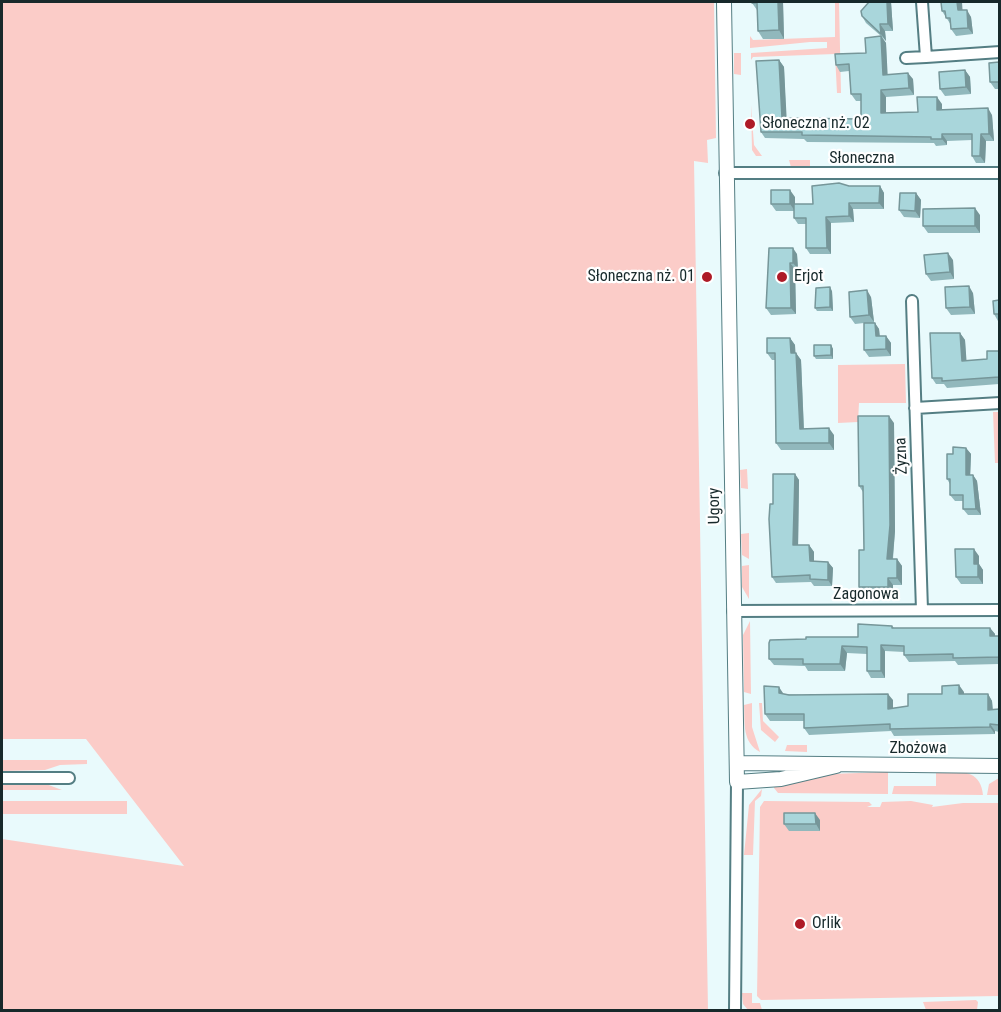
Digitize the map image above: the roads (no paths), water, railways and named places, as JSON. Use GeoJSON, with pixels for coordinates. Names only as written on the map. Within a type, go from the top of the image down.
{"type":"FeatureCollection","features":[{"type":"Feature","properties":{"kind":"street","name":"Ugory"},"geometry":{"type":"LineString","coordinates":[[724,2],[737,763],[735,1011]]}},
{"type":"Feature","properties":{"kind":"street"},"geometry":{"type":"LineString","coordinates":[[922,2],[926,57]]}},
{"type":"Feature","properties":{"kind":"street"},"geometry":{"type":"LineString","coordinates":[[906,58],[999,52]]}},
{"type":"Feature","properties":{"kind":"street","name":"Słoneczna"},"geometry":{"type":"LineString","coordinates":[[726,173],[999,173]]}},
{"type":"Feature","properties":{"kind":"street","name":"Żyzna"},"geometry":{"type":"LineString","coordinates":[[912,301],[922,610]]}},
{"type":"Feature","properties":{"kind":"street"},"geometry":{"type":"LineString","coordinates":[[915,408],[999,403]]}},
{"type":"Feature","properties":{"kind":"street","name":"Zagonowa"},"geometry":{"type":"LineString","coordinates":[[733,611],[999,610]]}},
{"type":"Feature","properties":{"kind":"street","name":"Zbożowa"},"geometry":{"type":"LineString","coordinates":[[737,763],[836,766],[999,765]]}},
{"type":"Feature","properties":{"kind":"street","name":"Zbożowa"},"geometry":{"type":"LineString","coordinates":[[737,782],[781,779],[836,766]]}},
{"type":"Feature","properties":{"kind":"street"},"geometry":{"type":"LineString","coordinates":[[2,778],[69,778]]}},
{"type":"Feature","properties":{"kind":"place","name":"Słoneczna nż. 02"},"geometry":{"type":"Point","coordinates":[750,124]}},
{"type":"Feature","properties":{"kind":"place","name":"Słoneczna nż. 01"},"geometry":{"type":"Point","coordinates":[707,277]}},
{"type":"Feature","properties":{"kind":"place","name":"Erjot"},"geometry":{"type":"Point","coordinates":[782,277]}},
{"type":"Feature","properties":{"kind":"place","name":"Orlik"},"geometry":{"type":"Point","coordinates":[800,924]}}]}
